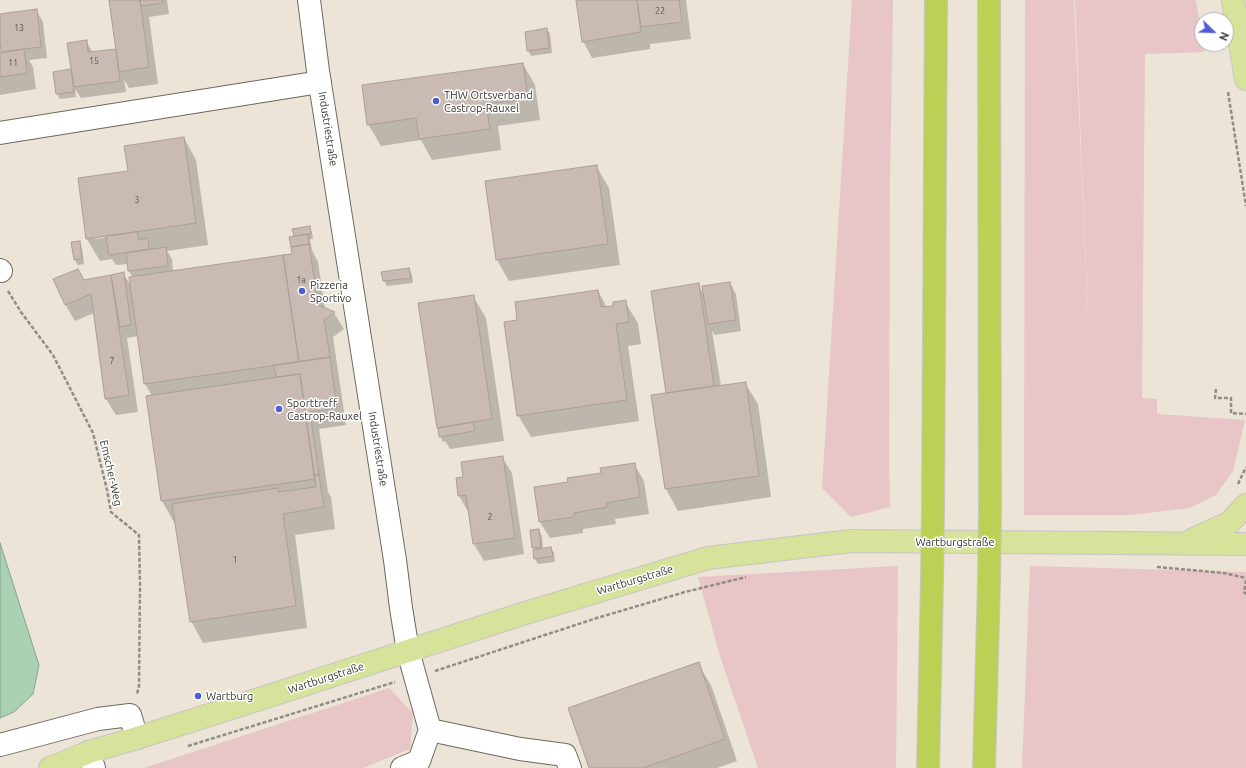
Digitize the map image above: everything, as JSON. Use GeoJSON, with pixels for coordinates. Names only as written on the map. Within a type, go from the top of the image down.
{"type":"FeatureCollection","features":[{"type":"Feature","properties":{"kind":"highway"},"geometry":{"type":"LineString","coordinates":[[928,768],[933,509],[936,0]]}},
{"type":"Feature","properties":{"kind":"highway"},"geometry":{"type":"LineString","coordinates":[[984,768],[990,510],[989,0]]}},
{"type":"Feature","properties":{"kind":"main road"},"geometry":{"type":"LineString","coordinates":[[1233,0],[1237,84]]}},
{"type":"Feature","properties":{"kind":"main road"},"geometry":{"type":"LineString","coordinates":[[1188,542],[1229,523],[1246,505]]}},
{"type":"Feature","properties":{"kind":"main road","name":"Wartburgstraße"},"geometry":{"type":"LineString","coordinates":[[50,768],[91,760],[137,738],[519,615],[708,558],[851,541],[1188,542],[1246,544]]}},
{"type":"Feature","properties":{"kind":"street","name":"Industriestraße"},"geometry":{"type":"LineString","coordinates":[[309,0],[320,82],[408,651],[430,730]]}},
{"type":"Feature","properties":{"kind":"street","name":"Industriestraße"},"geometry":{"type":"LineString","coordinates":[[0,133],[320,82]]}},
{"type":"Feature","properties":{"kind":"street"},"geometry":{"type":"LineString","coordinates":[[0,745],[98,719],[130,715],[137,738]]}},
{"type":"Feature","properties":{"kind":"street"},"geometry":{"type":"LineString","coordinates":[[402,768],[419,761],[430,730],[520,750],[565,755],[570,768]]}},
{"type":"Feature","properties":{"kind":"path"},"geometry":{"type":"LineString","coordinates":[[1237,84],[1246,206]]}},
{"type":"Feature","properties":{"kind":"path","name":"Emscher-Weg"},"geometry":{"type":"LineString","coordinates":[[0,271],[1,280],[21,312],[53,355],[93,433],[108,490],[111,512],[139,535],[140,686],[130,715]]}},
{"type":"Feature","properties":{"kind":"path"},"geometry":{"type":"LineString","coordinates":[[1216,389],[1215,398],[1231,398],[1231,413],[1246,414]]}},
{"type":"Feature","properties":{"kind":"path"},"geometry":{"type":"LineString","coordinates":[[1151,566],[1224,574],[1246,579],[1244,592],[1246,594]]}},
{"type":"Feature","properties":{"kind":"path"},"geometry":{"type":"LineString","coordinates":[[182,748],[415,676],[443,669],[619,611],[685,592],[750,576]]}},
{"type":"Feature","properties":{"kind":"shaded area"},"geometry":{"type":"Polygon","coordinates":[[[852,0],[893,0],[890,179],[890,507],[851,517],[822,488],[852,0]]]}},
{"type":"Feature","properties":{"kind":"shaded area"},"geometry":{"type":"Polygon","coordinates":[[[1025,0],[1074,0],[1092,410],[1075,0],[1196,0],[1198,12],[1194,12],[1194,52],[1204,52],[1145,54],[1142,398],[1157,399],[1157,414],[1098,410],[1245,420],[1233,471],[1216,495],[1190,508],[1130,515],[1024,515],[1025,0]]]}},
{"type":"Feature","properties":{"kind":"shaded area"},"geometry":{"type":"Polygon","coordinates":[[[0,543],[39,665],[33,694],[14,712],[0,718],[0,543]]]}},
{"type":"Feature","properties":{"kind":"shaded area"},"geometry":{"type":"Polygon","coordinates":[[[898,566],[896,768],[758,768],[720,656],[698,577],[898,566]]]}},
{"type":"Feature","properties":{"kind":"shaded area"},"geometry":{"type":"Polygon","coordinates":[[[1030,566],[1246,572],[1246,768],[1022,768],[1030,566]]]}},
{"type":"Feature","properties":{"kind":"shaded area"},"geometry":{"type":"Polygon","coordinates":[[[389,688],[413,713],[410,749],[363,768],[144,768],[389,688]]]}},
{"type":"Feature","properties":{"kind":"building"},"geometry":{"type":"Polygon","coordinates":[[[109,0],[140,0],[149,67],[119,72],[109,0]]]}},
{"type":"Feature","properties":{"kind":"building"},"geometry":{"type":"Polygon","coordinates":[[[140,0],[163,0],[163,3],[141,6],[140,0]]]}},
{"type":"Feature","properties":{"kind":"building"},"geometry":{"type":"Polygon","coordinates":[[[576,0],[637,0],[641,32],[582,42],[576,0]]]}},
{"type":"Feature","properties":{"kind":"building"},"geometry":{"type":"Polygon","coordinates":[[[637,0],[679,0],[682,22],[641,27],[637,0]]]}},
{"type":"Feature","properties":{"kind":"building"},"geometry":{"type":"Polygon","coordinates":[[[37,9],[41,47],[1,52],[0,14],[37,9]]]}},
{"type":"Feature","properties":{"kind":"building"},"geometry":{"type":"Polygon","coordinates":[[[547,28],[549,48],[527,51],[525,32],[547,28]]]}},
{"type":"Feature","properties":{"kind":"building"},"geometry":{"type":"Polygon","coordinates":[[[87,40],[88,52],[116,49],[120,81],[74,87],[67,43],[87,40]]]}},
{"type":"Feature","properties":{"kind":"building"},"geometry":{"type":"Polygon","coordinates":[[[24,49],[27,73],[0,77],[0,53],[24,49]]]}},
{"type":"Feature","properties":{"kind":"building","name":"THW Ortsverband Castrop-Rauxel"},"geometry":{"type":"Polygon","coordinates":[[[523,63],[528,98],[486,104],[490,129],[419,139],[416,118],[367,125],[362,85],[523,63]]]}},
{"type":"Feature","properties":{"kind":"building"},"geometry":{"type":"Polygon","coordinates":[[[71,69],[74,92],[56,94],[53,72],[71,69]]]}},
{"type":"Feature","properties":{"kind":"building"},"geometry":{"type":"Polygon","coordinates":[[[184,137],[196,223],[86,239],[78,178],[128,171],[124,146],[184,137]]]}},
{"type":"Feature","properties":{"kind":"building"},"geometry":{"type":"Polygon","coordinates":[[[597,165],[608,244],[496,260],[485,181],[597,165]]]}},
{"type":"Feature","properties":{"kind":"building"},"geometry":{"type":"Polygon","coordinates":[[[310,226],[311,234],[294,236],[292,229],[310,226]]]}},
{"type":"Feature","properties":{"kind":"building"},"geometry":{"type":"Polygon","coordinates":[[[137,232],[139,240],[148,238],[149,249],[109,255],[106,236],[137,232]]]}},
{"type":"Feature","properties":{"kind":"building"},"geometry":{"type":"Polygon","coordinates":[[[308,234],[309,244],[291,247],[289,237],[308,234]]]}},
{"type":"Feature","properties":{"kind":"building"},"geometry":{"type":"Polygon","coordinates":[[[80,241],[82,259],[74,260],[71,242],[80,241]]]}},
{"type":"Feature","properties":{"kind":"building"},"geometry":{"type":"Polygon","coordinates":[[[309,244],[318,305],[335,312],[324,320],[330,357],[299,362],[283,255],[292,254],[291,247],[309,244]]]}},
{"type":"Feature","properties":{"kind":"building"},"geometry":{"type":"Polygon","coordinates":[[[166,247],[168,266],[128,271],[126,253],[166,247]]]}},
{"type":"Feature","properties":{"kind":"building"},"geometry":{"type":"Polygon","coordinates":[[[283,255],[299,362],[144,384],[129,277],[283,255]]]}},
{"type":"Feature","properties":{"kind":"building"},"geometry":{"type":"Polygon","coordinates":[[[409,268],[411,278],[383,281],[381,272],[409,268]]]}},
{"type":"Feature","properties":{"kind":"building"},"geometry":{"type":"Polygon","coordinates":[[[78,269],[84,280],[111,275],[129,395],[105,399],[91,294],[65,305],[53,279],[78,269]]]}},
{"type":"Feature","properties":{"kind":"building"},"geometry":{"type":"Polygon","coordinates":[[[124,272],[131,325],[120,327],[111,275],[124,272]]]}},
{"type":"Feature","properties":{"kind":"building"},"geometry":{"type":"Polygon","coordinates":[[[730,282],[736,320],[708,324],[702,286],[730,282]]]}},
{"type":"Feature","properties":{"kind":"building"},"geometry":{"type":"Polygon","coordinates":[[[699,283],[714,386],[666,393],[651,291],[699,283]]]}},
{"type":"Feature","properties":{"kind":"building"},"geometry":{"type":"Polygon","coordinates":[[[598,290],[601,307],[613,306],[613,302],[626,300],[629,322],[616,324],[627,400],[517,416],[504,322],[517,320],[515,302],[598,290]]]}},
{"type":"Feature","properties":{"kind":"building"},"geometry":{"type":"Polygon","coordinates":[[[474,295],[492,419],[437,428],[418,303],[474,295]]]}},
{"type":"Feature","properties":{"kind":"building"},"geometry":{"type":"Polygon","coordinates":[[[330,357],[337,408],[310,412],[319,475],[314,475],[300,374],[276,377],[274,365],[330,357]]]}},
{"type":"Feature","properties":{"kind":"building"},"geometry":{"type":"Polygon","coordinates":[[[300,374],[315,479],[161,501],[146,396],[300,374]]]}},
{"type":"Feature","properties":{"kind":"building"},"geometry":{"type":"Polygon","coordinates":[[[746,382],[759,476],[665,489],[651,395],[746,382]]]}},
{"type":"Feature","properties":{"kind":"building"},"geometry":{"type":"Polygon","coordinates":[[[473,422],[475,429],[474,431],[439,437],[438,428],[473,422]]]}},
{"type":"Feature","properties":{"kind":"building"},"geometry":{"type":"Polygon","coordinates":[[[503,456],[515,538],[473,544],[466,495],[458,496],[456,478],[463,477],[461,462],[503,456]]]}},
{"type":"Feature","properties":{"kind":"building"},"geometry":{"type":"Polygon","coordinates":[[[635,463],[640,497],[606,503],[607,507],[574,513],[574,517],[539,522],[534,487],[568,482],[567,478],[601,473],[600,468],[635,463]]]}},
{"type":"Feature","properties":{"kind":"building"},"geometry":{"type":"Polygon","coordinates":[[[314,475],[319,475],[324,507],[283,514],[296,606],[190,622],[172,504],[278,488],[278,492],[316,487],[314,475]]]}},
{"type":"Feature","properties":{"kind":"building"},"geometry":{"type":"Polygon","coordinates":[[[539,529],[541,547],[532,548],[530,530],[539,529]]]}},
{"type":"Feature","properties":{"kind":"building"},"geometry":{"type":"Polygon","coordinates":[[[551,547],[553,556],[534,559],[533,550],[551,547]]]}},
{"type":"Feature","properties":{"kind":"building"},"geometry":{"type":"Polygon","coordinates":[[[699,662],[725,739],[643,768],[589,768],[568,708],[699,662]]]}},
{"type":"Feature","properties":{"kind":"place","name":"THW Ortsverband Castrop-Rauxel"},"geometry":{"type":"Point","coordinates":[436,101]}},
{"type":"Feature","properties":{"kind":"place","name":"Pizzeria Sportivo"},"geometry":{"type":"Point","coordinates":[302,291]}},
{"type":"Feature","properties":{"kind":"place","name":"Sporttreff Castrop-Rauxel"},"geometry":{"type":"Point","coordinates":[279,409]}},
{"type":"Feature","properties":{"kind":"place","name":"Wartburg"},"geometry":{"type":"Point","coordinates":[198,696]}}]}
